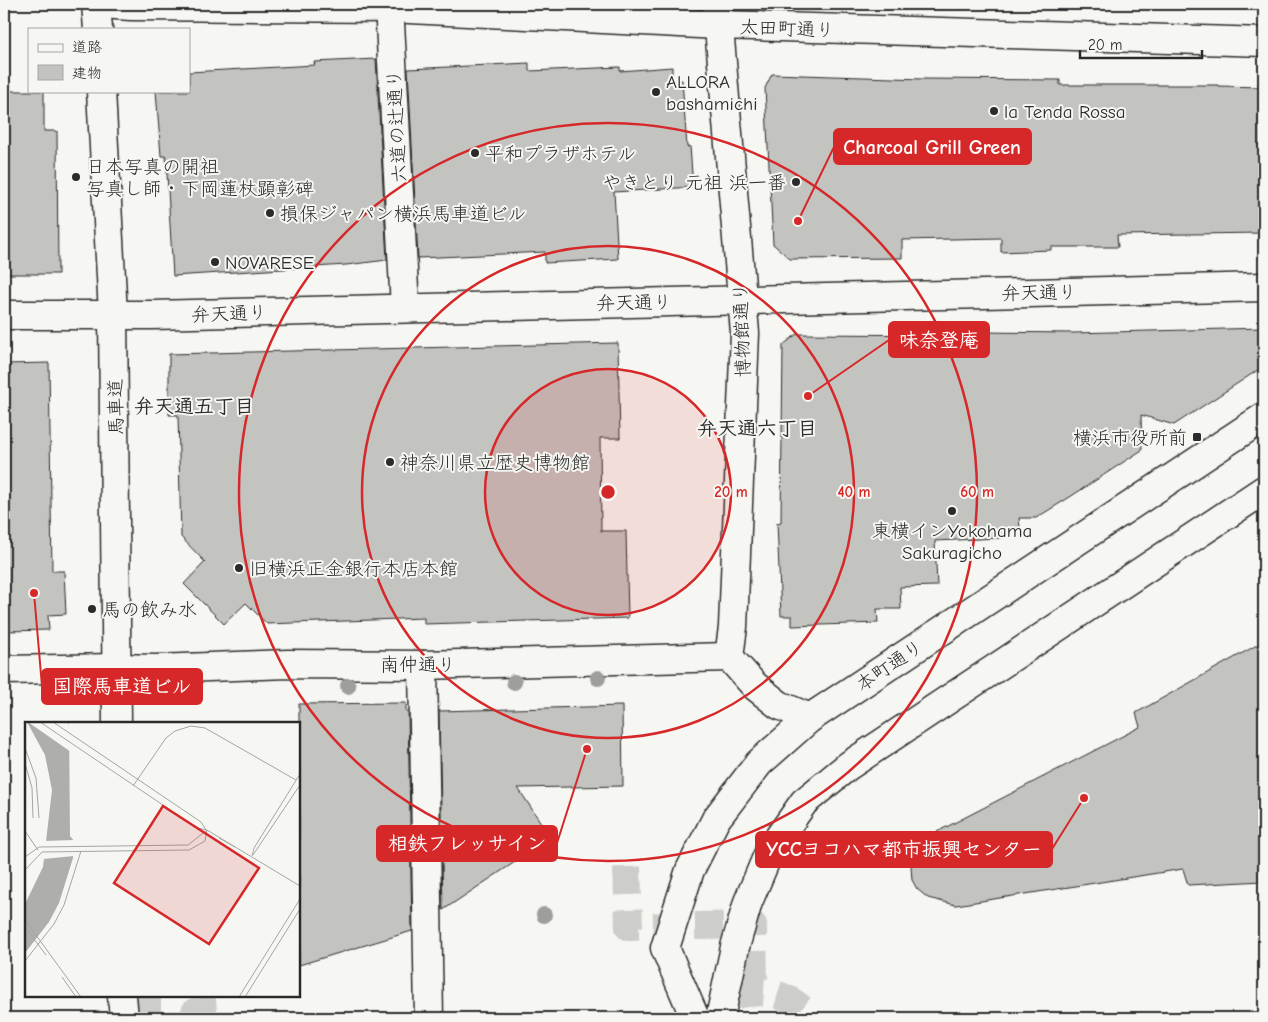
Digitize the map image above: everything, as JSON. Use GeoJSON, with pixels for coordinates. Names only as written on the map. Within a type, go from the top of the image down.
{"type":"FeatureCollection","features":[{"type":"Feature","properties":{"kind":"main road"},"geometry":{"type":"LineString","coordinates":[[96,4],[98,28]]}},
{"type":"Feature","properties":{"kind":"main road","name":"太田町通り"},"geometry":{"type":"LineString","coordinates":[[100,4],[131,6],[390,6],[718,15],[1264,42]]}},
{"type":"Feature","properties":{"kind":"main road","name":"六道の辻通り"},"geometry":{"type":"LineString","coordinates":[[390,6],[405,308]]}},
{"type":"Feature","properties":{"kind":"main road","name":"博物館通り"},"geometry":{"type":"LineString","coordinates":[[718,15],[745,333],[733,618],[729,657]]}},
{"type":"Feature","properties":{"kind":"main road","name":"馬車道"},"geometry":{"type":"LineString","coordinates":[[101,92],[113,314],[118,722]]}},
{"type":"Feature","properties":{"kind":"main road","name":"弁天通り"},"geometry":{"type":"LineString","coordinates":[[4,315],[152,315],[1264,287]]}},
{"type":"Feature","properties":{"kind":"main road","name":"本町通り"},"geometry":{"type":"LineString","coordinates":[[695,1018],[665,948],[690,870],[716,819],[759,762],[810,718],[1264,417]]}},
{"type":"Feature","properties":{"kind":"main road"},"geometry":{"type":"LineString","coordinates":[[720,1018],[748,902],[770,850],[804,802],[848,766],[1264,490]]}},
{"type":"Feature","properties":{"kind":"main road"},"geometry":{"type":"LineString","coordinates":[[729,657],[755,686],[780,705],[810,718]]}},
{"type":"Feature","properties":{"kind":"main road","name":"南仲通り"},"geometry":{"type":"LineString","coordinates":[[4,670],[156,669],[288,664],[423,665],[729,657]]}},
{"type":"Feature","properties":{"kind":"main road"},"geometry":{"type":"LineString","coordinates":[[423,665],[429,1018]]}},
{"type":"Feature","properties":{"kind":"main road"},"geometry":{"type":"LineString","coordinates":[[122,997],[124,1018]]}},
{"type":"Feature","properties":{"kind":"building"},"geometry":{"type":"Polygon","coordinates":[[[376,59],[387,260],[346,265],[173,276],[166,156],[161,156],[156,92],[190,92],[190,72],[315,65],[314,62],[376,59]]]}},
{"type":"Feature","properties":{"kind":"building"},"geometry":{"type":"Polygon","coordinates":[[[529,63],[529,71],[620,67],[620,71],[672,67],[672,81],[682,80],[687,147],[690,146],[693,187],[614,192],[618,259],[545,263],[545,252],[418,258],[408,69],[529,63]]]}},
{"type":"Feature","properties":{"kind":"building"},"geometry":{"type":"Polygon","coordinates":[[[772,74],[923,79],[1060,80],[1060,85],[1218,85],[1264,87],[1264,233],[1117,235],[1118,247],[1051,247],[1051,250],[1001,252],[1001,238],[902,240],[902,258],[790,259],[773,244],[765,88],[772,74]]]}},
{"type":"Feature","properties":{"kind":"building"},"geometry":{"type":"Polygon","coordinates":[[[4,91],[44,92],[44,131],[57,131],[58,274],[4,274],[4,91]]]}},
{"type":"Feature","properties":{"kind":"building"},"geometry":{"type":"Polygon","coordinates":[[[1264,328],[1264,366],[1174,425],[1141,415],[1142,450],[1070,497],[1036,518],[1019,518],[1020,527],[1000,538],[935,541],[937,586],[900,587],[901,609],[877,609],[878,623],[792,626],[792,616],[781,616],[777,523],[781,522],[783,345],[797,334],[979,335],[979,332],[1073,333],[1264,328]]]}},
{"type":"Feature","properties":{"kind":"building","name":"神奈川県立歴史博物館"},"geometry":{"type":"Polygon","coordinates":[[[618,343],[620,438],[600,438],[601,531],[626,531],[628,618],[424,624],[424,618],[267,624],[246,603],[224,624],[184,584],[205,562],[181,537],[178,415],[169,415],[169,354],[618,343]]]}},
{"type":"Feature","properties":{"kind":"building"},"geometry":{"type":"Polygon","coordinates":[[[49,363],[52,571],[64,571],[66,614],[48,615],[49,630],[4,631],[4,364],[49,363]]]}},
{"type":"Feature","properties":{"kind":"building"},"geometry":{"type":"Polygon","coordinates":[[[1264,641],[1264,881],[1188,885],[1183,869],[956,905],[928,898],[917,889],[912,880],[911,867],[927,837],[1140,727],[1136,713],[1264,641]]]}},
{"type":"Feature","properties":{"kind":"building"},"geometry":{"type":"Polygon","coordinates":[[[406,703],[406,712],[408,712],[412,931],[300,965],[300,722],[299,704],[406,703]]]}},
{"type":"Feature","properties":{"kind":"building"},"geometry":{"type":"Polygon","coordinates":[[[622,706],[623,786],[518,788],[551,838],[443,910],[439,711],[622,706]]]}},
{"type":"Feature","properties":{"kind":"tunnel"},"geometry":{"type":"LineString","coordinates":[[627,867],[629,927],[753,925],[754,991]]}},
{"type":"Feature","properties":{"kind":"tunnel"},"geometry":{"type":"LineString","coordinates":[[736,995],[759,992],[778,995],[795,1003],[812,1018]]}},
{"type":"Feature","properties":{"kind":"tunnel"},"geometry":{"type":"LineString","coordinates":[[147,997],[147,1018]]}},
{"type":"Feature","properties":{"kind":"tunnel"},"geometry":{"type":"LineString","coordinates":[[195,1018],[195,1012],[217,1010]]}},
{"type":"Feature","properties":{"kind":"place","name":"ALLORA bashamichi"},"geometry":{"type":"Point","coordinates":[656,92]}},
{"type":"Feature","properties":{"kind":"place","name":"la Tenda Rossa"},"geometry":{"type":"Point","coordinates":[994,111]}},
{"type":"Feature","properties":{"kind":"place","name":"平和プラザホテル"},"geometry":{"type":"Point","coordinates":[475,153]}},
{"type":"Feature","properties":{"kind":"place","name":"日本写真の開祖 写真し師・下岡蓮杖顕彰碑"},"geometry":{"type":"Point","coordinates":[76,177]}},
{"type":"Feature","properties":{"kind":"place","name":"やきとり 元祖 浜一番"},"geometry":{"type":"Point","coordinates":[796,182]}},
{"type":"Feature","properties":{"kind":"place","name":"損保ジャパン横浜馬車道ビル"},"geometry":{"type":"Point","coordinates":[270,213]}},
{"type":"Feature","properties":{"kind":"place","name":"Charcoal Grill Green"},"geometry":{"type":"Point","coordinates":[798,221]}},
{"type":"Feature","properties":{"kind":"place","name":"NOVARESE"},"geometry":{"type":"Point","coordinates":[215,262]}},
{"type":"Feature","properties":{"kind":"place","name":"味奈登庵"},"geometry":{"type":"Point","coordinates":[808,396]}},
{"type":"Feature","properties":{"kind":"place","name":"横浜市役所前"},"geometry":{"type":"Point","coordinates":[1197,437]}},
{"type":"Feature","properties":{"kind":"place","name":"神奈川県立歴史博物館"},"geometry":{"type":"Point","coordinates":[390,462]}},
{"type":"Feature","properties":{"kind":"place","name":"東横インYokohama Sakuragicho"},"geometry":{"type":"Point","coordinates":[952,511]}},
{"type":"Feature","properties":{"kind":"place","name":"旧横浜正金銀行本店本館"},"geometry":{"type":"Point","coordinates":[239,568]}},
{"type":"Feature","properties":{"kind":"place","name":"国際馬車道ビル"},"geometry":{"type":"Point","coordinates":[34,593]}},
{"type":"Feature","properties":{"kind":"place","name":"馬の飲み水"},"geometry":{"type":"Point","coordinates":[92,609]}},
{"type":"Feature","properties":{"kind":"place","name":"相鉄フレッサイン"},"geometry":{"type":"Point","coordinates":[587,749]}},
{"type":"Feature","properties":{"kind":"place","name":"YCCヨコハマ都市振興センター"},"geometry":{"type":"Point","coordinates":[1084,798]}},
{"type":"Feature","properties":{"kind":"district","name":"弁天通五丁目"},"geometry":{"type":"Point","coordinates":[194,406]}},
{"type":"Feature","properties":{"kind":"district","name":"弁天通六丁目"},"geometry":{"type":"Point","coordinates":[757,428]}}]}
